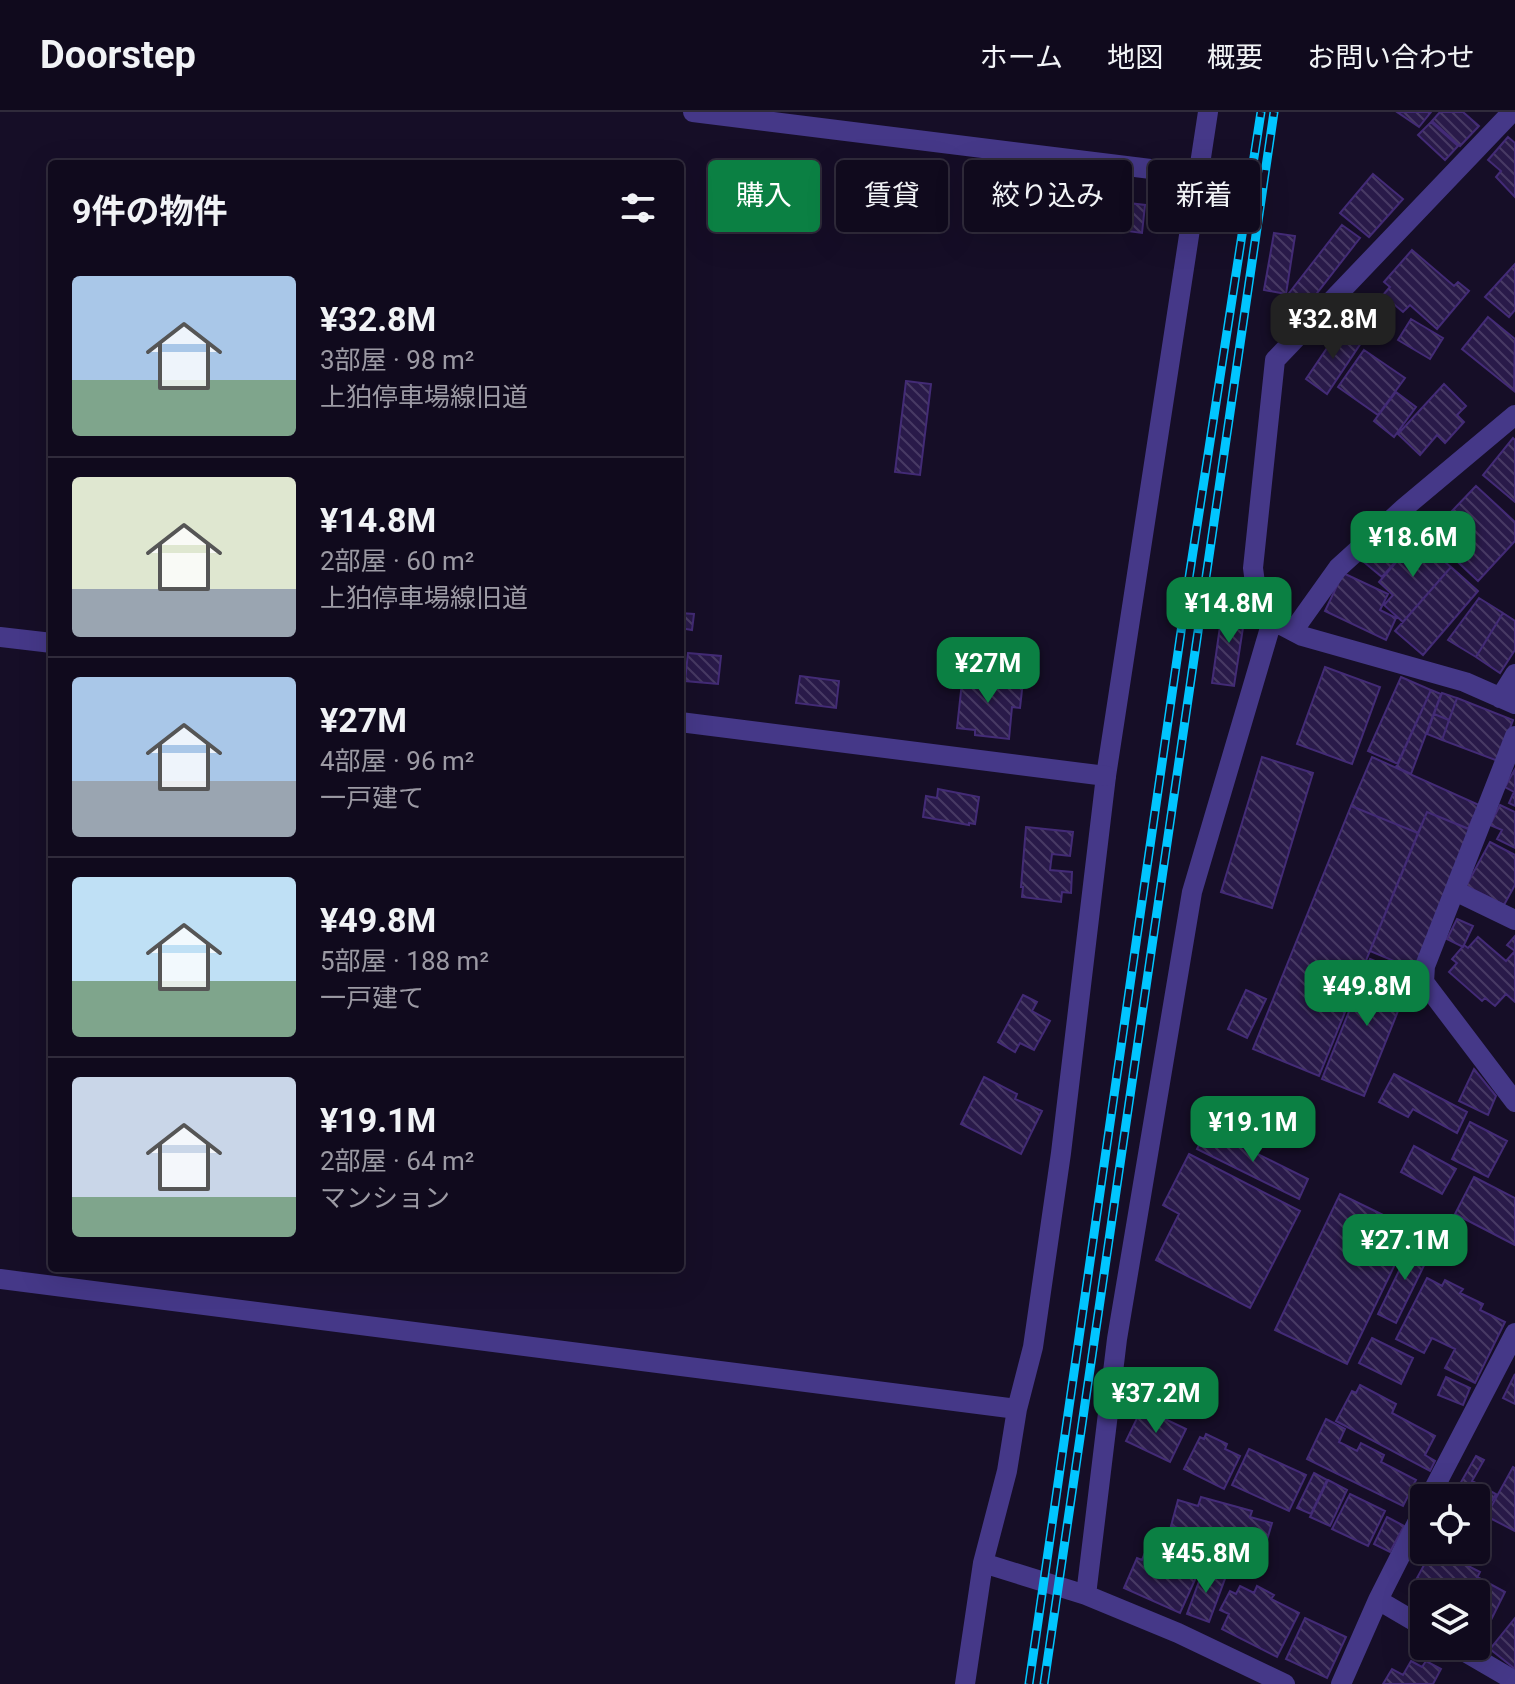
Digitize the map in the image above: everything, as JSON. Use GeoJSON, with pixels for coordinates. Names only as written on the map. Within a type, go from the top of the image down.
{"type":"FeatureCollection","features":[{"type":"Feature","properties":{"kind":"street"},"geometry":{"type":"LineString","coordinates":[[693,112],[1148,169]]}},
{"type":"Feature","properties":{"kind":"street"},"geometry":{"type":"LineString","coordinates":[[1201,160],[1208,112]]}},
{"type":"Feature","properties":{"kind":"street"},"geometry":{"type":"LineString","coordinates":[[1512,112],[1275,360],[1253,568],[1255,583],[1272,621],[1302,636],[1465,682],[1508,701],[1515,674]]}},
{"type":"Feature","properties":{"kind":"street"},"geometry":{"type":"LineString","coordinates":[[965,1684],[983,1563],[1007,1471],[1017,1409],[1033,1347],[1059,1168],[1106,776],[1190,232]]}},
{"type":"Feature","properties":{"kind":"street"},"geometry":{"type":"LineString","coordinates":[[1293,631],[1338,568],[1515,415]]}},
{"type":"Feature","properties":{"kind":"street"},"geometry":{"type":"LineString","coordinates":[[1086,1595],[1117,1339],[1192,892],[1272,621]]}},
{"type":"Feature","properties":{"kind":"street"},"geometry":{"type":"LineString","coordinates":[[0,637],[48,643]]}},
{"type":"Feature","properties":{"kind":"street"},"geometry":{"type":"LineString","coordinates":[[684,723],[1106,776]]}},
{"type":"Feature","properties":{"kind":"street"},"geometry":{"type":"LineString","coordinates":[[1515,736],[1425,966],[1424,982],[1515,1102]]}},
{"type":"Feature","properties":{"kind":"street"},"geometry":{"type":"LineString","coordinates":[[1455,891],[1515,920]]}},
{"type":"Feature","properties":{"kind":"street"},"geometry":{"type":"LineString","coordinates":[[0,1279],[1017,1409]]}},
{"type":"Feature","properties":{"kind":"street"},"geometry":{"type":"LineString","coordinates":[[1436,1484],[1515,1333]]}},
{"type":"Feature","properties":{"kind":"street"},"geometry":{"type":"LineString","coordinates":[[1341,1684],[1410,1537]]}},
{"type":"Feature","properties":{"kind":"street"},"geometry":{"type":"LineString","coordinates":[[983,1563],[1086,1595],[1178,1633],[1285,1684]]}},
{"type":"Feature","properties":{"kind":"street"},"geometry":{"type":"LineString","coordinates":[[1378,1600],[1410,1619]]}},
{"type":"Feature","properties":{"kind":"street"},"geometry":{"type":"LineString","coordinates":[[1479,1660],[1515,1681]]}},
{"type":"Feature","properties":{"kind":"building"},"geometry":{"type":"Polygon","coordinates":[[[1397,112],[1431,112],[1419,127],[1397,112]]]}},
{"type":"Feature","properties":{"kind":"building"},"geometry":{"type":"Polygon","coordinates":[[[1440,112],[1463,112],[1479,126],[1460,146],[1432,121],[1440,112]]]}},
{"type":"Feature","properties":{"kind":"building"},"geometry":{"type":"Polygon","coordinates":[[[1431,122],[1458,146],[1445,160],[1418,135],[1431,122]]]}},
{"type":"Feature","properties":{"kind":"building"},"geometry":{"type":"Polygon","coordinates":[[[1508,137],[1515,143],[1515,197],[1496,177],[1501,171],[1488,160],[1508,137]]]}},
{"type":"Feature","properties":{"kind":"building"},"geometry":{"type":"Polygon","coordinates":[[[1373,174],[1403,199],[1369,237],[1340,213],[1373,174]]]}},
{"type":"Feature","properties":{"kind":"building"},"geometry":{"type":"Polygon","coordinates":[[[1132,203],[1145,205],[1142,233],[1132,232],[1132,203]]]}},
{"type":"Feature","properties":{"kind":"building"},"geometry":{"type":"Polygon","coordinates":[[[1342,225],[1360,238],[1296,320],[1279,306],[1342,225]]]}},
{"type":"Feature","properties":{"kind":"building"},"geometry":{"type":"Polygon","coordinates":[[[1274,233],[1295,236],[1286,294],[1264,290],[1274,233]]]}},
{"type":"Feature","properties":{"kind":"building"},"geometry":{"type":"Polygon","coordinates":[[[1412,250],[1454,286],[1458,282],[1469,291],[1437,329],[1410,305],[1403,312],[1383,295],[1390,287],[1384,282],[1412,250]]]}},
{"type":"Feature","properties":{"kind":"building"},"geometry":{"type":"Polygon","coordinates":[[[1515,264],[1515,310],[1509,317],[1485,297],[1515,264]]]}},
{"type":"Feature","properties":{"kind":"building"},"geometry":{"type":"Polygon","coordinates":[[[1488,317],[1515,339],[1514,391],[1462,349],[1488,317]]]}},
{"type":"Feature","properties":{"kind":"building"},"geometry":{"type":"Polygon","coordinates":[[[1411,319],[1443,338],[1430,359],[1398,340],[1411,319]]]}},
{"type":"Feature","properties":{"kind":"building"},"geometry":{"type":"Polygon","coordinates":[[[1340,329],[1361,343],[1327,394],[1306,379],[1340,329]]]}},
{"type":"Feature","properties":{"kind":"building"},"geometry":{"type":"Polygon","coordinates":[[[1364,350],[1405,378],[1378,415],[1338,387],[1364,350]]]}},
{"type":"Feature","properties":{"kind":"building"},"geometry":{"type":"Polygon","coordinates":[[[906,381],[931,384],[920,475],[895,472],[906,381]]]}},
{"type":"Feature","properties":{"kind":"building"},"geometry":{"type":"Polygon","coordinates":[[[1444,384],[1466,406],[1457,415],[1464,422],[1445,443],[1437,435],[1420,455],[1398,434],[1444,384]]]}},
{"type":"Feature","properties":{"kind":"building"},"geometry":{"type":"Polygon","coordinates":[[[1396,392],[1416,407],[1394,437],[1374,421],[1396,392]]]}},
{"type":"Feature","properties":{"kind":"building"},"geometry":{"type":"Polygon","coordinates":[[[1513,438],[1515,440],[1515,502],[1483,475],[1513,438]]]}},
{"type":"Feature","properties":{"kind":"building"},"geometry":{"type":"Polygon","coordinates":[[[1476,486],[1515,522],[1515,541],[1478,581],[1429,535],[1476,486]]]}},
{"type":"Feature","properties":{"kind":"building"},"geometry":{"type":"Polygon","coordinates":[[[1400,519],[1419,535],[1382,577],[1359,558],[1400,519]]]}},
{"type":"Feature","properties":{"kind":"building"},"geometry":{"type":"Polygon","coordinates":[[[1417,538],[1451,567],[1403,622],[1384,605],[1393,595],[1379,582],[1417,538]]]}},
{"type":"Feature","properties":{"kind":"building"},"geometry":{"type":"Polygon","coordinates":[[[1451,567],[1478,591],[1423,655],[1395,631],[1451,567]]]}},
{"type":"Feature","properties":{"kind":"building"},"geometry":{"type":"Polygon","coordinates":[[[1343,573],[1388,594],[1380,610],[1396,618],[1386,640],[1325,611],[1343,573]]]}},
{"type":"Feature","properties":{"kind":"building"},"geometry":{"type":"Polygon","coordinates":[[[1229,584],[1244,586],[1241,604],[1226,601],[1229,584]]]}},
{"type":"Feature","properties":{"kind":"building"},"geometry":{"type":"Polygon","coordinates":[[[1479,598],[1503,613],[1476,657],[1448,640],[1479,598]]]}},
{"type":"Feature","properties":{"kind":"building"},"geometry":{"type":"Polygon","coordinates":[[[1223,605],[1246,608],[1234,686],[1212,683],[1223,605]]]}},
{"type":"Feature","properties":{"kind":"building"},"geometry":{"type":"Polygon","coordinates":[[[684,613],[694,614],[692,630],[684,629],[684,613]]]}},
{"type":"Feature","properties":{"kind":"building"},"geometry":{"type":"Polygon","coordinates":[[[1503,613],[1515,621],[1515,650],[1500,673],[1476,657],[1503,613]]]}},
{"type":"Feature","properties":{"kind":"building"},"geometry":{"type":"Polygon","coordinates":[[[688,653],[721,656],[718,684],[685,681],[688,653]]]}},
{"type":"Feature","properties":{"kind":"building"},"geometry":{"type":"Polygon","coordinates":[[[1325,667],[1380,687],[1352,764],[1297,744],[1325,667]]]}},
{"type":"Feature","properties":{"kind":"building"},"geometry":{"type":"Polygon","coordinates":[[[963,673],[1023,681],[1020,708],[1012,707],[1009,739],[975,735],[975,730],[957,728],[963,673]]]}},
{"type":"Feature","properties":{"kind":"building"},"geometry":{"type":"Polygon","coordinates":[[[800,676],[839,681],[836,708],[796,703],[800,676]]]}},
{"type":"Feature","properties":{"kind":"building"},"geometry":{"type":"Polygon","coordinates":[[[1401,677],[1431,690],[1398,764],[1368,751],[1401,677]]]}},
{"type":"Feature","properties":{"kind":"building"},"geometry":{"type":"Polygon","coordinates":[[[1431,690],[1441,694],[1411,774],[1396,767],[1431,690]]]}},
{"type":"Feature","properties":{"kind":"building"},"geometry":{"type":"Polygon","coordinates":[[[1442,693],[1457,698],[1449,720],[1434,714],[1442,693]]]}},
{"type":"Feature","properties":{"kind":"building"},"geometry":{"type":"Polygon","coordinates":[[[1457,698],[1513,720],[1498,761],[1442,740],[1457,698]]]}},
{"type":"Feature","properties":{"kind":"building"},"geometry":{"type":"Polygon","coordinates":[[[1434,714],[1449,720],[1442,740],[1427,734],[1434,714]]]}},
{"type":"Feature","properties":{"kind":"building"},"geometry":{"type":"Polygon","coordinates":[[[1262,757],[1313,773],[1272,908],[1221,892],[1262,757]]]}},
{"type":"Feature","properties":{"kind":"building"},"geometry":{"type":"Polygon","coordinates":[[[1372,757],[1479,805],[1468,829],[1427,812],[1418,833],[1351,806],[1372,757]]]}},
{"type":"Feature","properties":{"kind":"building"},"geometry":{"type":"Polygon","coordinates":[[[1515,769],[1515,806],[1509,803],[1514,792],[1505,787],[1515,769]]]}},
{"type":"Feature","properties":{"kind":"building"},"geometry":{"type":"Polygon","coordinates":[[[938,789],[979,797],[975,824],[923,817],[926,796],[937,798],[938,789]]]}},
{"type":"Feature","properties":{"kind":"building"},"geometry":{"type":"Polygon","coordinates":[[[1500,805],[1515,812],[1515,848],[1497,839],[1502,830],[1490,825],[1500,805]]]}},
{"type":"Feature","properties":{"kind":"building"},"geometry":{"type":"Polygon","coordinates":[[[1351,806],[1418,833],[1319,1076],[1253,1049],[1351,806]]]}},
{"type":"Feature","properties":{"kind":"building"},"geometry":{"type":"Polygon","coordinates":[[[1427,812],[1472,830],[1415,970],[1370,951],[1427,812]]]}},
{"type":"Feature","properties":{"kind":"building"},"geometry":{"type":"Polygon","coordinates":[[[1026,827],[1073,832],[1070,856],[1052,854],[1050,870],[1072,872],[1071,893],[1062,892],[1061,902],[1022,897],[1026,827]]]}},
{"type":"Feature","properties":{"kind":"building"},"geometry":{"type":"Polygon","coordinates":[[[1490,842],[1515,855],[1515,885],[1504,905],[1466,886],[1490,842]]]}},
{"type":"Feature","properties":{"kind":"building"},"geometry":{"type":"Polygon","coordinates":[[[1457,919],[1473,926],[1463,947],[1447,939],[1457,919]]]}},
{"type":"Feature","properties":{"kind":"building"},"geometry":{"type":"Polygon","coordinates":[[[1515,936],[1515,951],[1507,945],[1515,936]]]}},
{"type":"Feature","properties":{"kind":"building"},"geometry":{"type":"Polygon","coordinates":[[[1478,937],[1506,961],[1515,951],[1515,1002],[1506,994],[1495,1006],[1485,998],[1482,1001],[1449,972],[1457,963],[1452,959],[1464,945],[1468,948],[1478,937]]]}},
{"type":"Feature","properties":{"kind":"building"},"geometry":{"type":"Polygon","coordinates":[[[1370,959],[1412,976],[1364,1096],[1322,1079],[1370,959]]]}},
{"type":"Feature","properties":{"kind":"building"},"geometry":{"type":"Polygon","coordinates":[[[1246,990],[1266,999],[1247,1038],[1228,1029],[1246,990]]]}},
{"type":"Feature","properties":{"kind":"building"},"geometry":{"type":"Polygon","coordinates":[[[1023,995],[1037,1002],[1032,1011],[1050,1021],[1034,1050],[1020,1043],[1015,1052],[998,1042],[1023,995]]]}},
{"type":"Feature","properties":{"kind":"building"},"geometry":{"type":"Polygon","coordinates":[[[1474,1069],[1496,1096],[1488,1115],[1459,1101],[1474,1069]]]}},
{"type":"Feature","properties":{"kind":"building"},"geometry":{"type":"Polygon","coordinates":[[[1394,1074],[1467,1112],[1457,1133],[1413,1109],[1408,1117],[1379,1102],[1394,1074]]]}},
{"type":"Feature","properties":{"kind":"building"},"geometry":{"type":"Polygon","coordinates":[[[984,1077],[1017,1094],[1015,1099],[1042,1111],[1021,1154],[961,1124],[984,1077]]]}},
{"type":"Feature","properties":{"kind":"building"},"geometry":{"type":"Polygon","coordinates":[[[1470,1122],[1507,1141],[1488,1177],[1452,1159],[1470,1122]]]}},
{"type":"Feature","properties":{"kind":"building"},"geometry":{"type":"Polygon","coordinates":[[[1207,1129],[1308,1179],[1299,1199],[1197,1149],[1207,1129]]]}},
{"type":"Feature","properties":{"kind":"building"},"geometry":{"type":"Polygon","coordinates":[[[1414,1146],[1456,1169],[1442,1194],[1401,1172],[1414,1146]]]}},
{"type":"Feature","properties":{"kind":"building"},"geometry":{"type":"Polygon","coordinates":[[[1189,1154],[1300,1211],[1250,1308],[1156,1260],[1179,1214],[1163,1205],[1189,1154]]]}},
{"type":"Feature","properties":{"kind":"building"},"geometry":{"type":"Polygon","coordinates":[[[1474,1177],[1515,1198],[1515,1245],[1455,1214],[1474,1177]]]}},
{"type":"Feature","properties":{"kind":"building"},"geometry":{"type":"Polygon","coordinates":[[[1340,1194],[1412,1229],[1347,1364],[1275,1330],[1340,1194]]]}},
{"type":"Feature","properties":{"kind":"building"},"geometry":{"type":"Polygon","coordinates":[[[1414,1240],[1432,1249],[1396,1323],[1378,1314],[1414,1240]]]}},
{"type":"Feature","properties":{"kind":"building"},"geometry":{"type":"Polygon","coordinates":[[[1427,1278],[1442,1286],[1445,1280],[1463,1289],[1460,1293],[1483,1304],[1480,1310],[1505,1322],[1475,1383],[1445,1368],[1455,1349],[1432,1338],[1424,1353],[1396,1339],[1427,1278]]]}},
{"type":"Feature","properties":{"kind":"building"},"geometry":{"type":"Polygon","coordinates":[[[1372,1338],[1413,1358],[1401,1384],[1359,1363],[1372,1338]]]}},
{"type":"Feature","properties":{"kind":"building"},"geometry":{"type":"Polygon","coordinates":[[[1515,1374],[1515,1404],[1503,1398],[1515,1374]]]}},
{"type":"Feature","properties":{"kind":"building"},"geometry":{"type":"Polygon","coordinates":[[[1446,1377],[1470,1388],[1463,1405],[1438,1395],[1446,1377]]]}},
{"type":"Feature","properties":{"kind":"building"},"geometry":{"type":"Polygon","coordinates":[[[1360,1385],[1396,1404],[1392,1413],[1435,1436],[1425,1455],[1435,1461],[1430,1471],[1336,1421],[1352,1391],[1356,1393],[1360,1385]]]}},
{"type":"Feature","properties":{"kind":"building"},"geometry":{"type":"Polygon","coordinates":[[[1142,1408],[1186,1429],[1170,1462],[1126,1441],[1142,1408]]]}},
{"type":"Feature","properties":{"kind":"building"},"geometry":{"type":"Polygon","coordinates":[[[1326,1419],[1345,1429],[1339,1442],[1357,1451],[1361,1443],[1384,1455],[1381,1462],[1416,1480],[1410,1484],[1410,1492],[1403,1506],[1307,1459],[1326,1419]]]}},
{"type":"Feature","properties":{"kind":"building"},"geometry":{"type":"Polygon","coordinates":[[[1206,1434],[1227,1444],[1225,1449],[1240,1456],[1224,1489],[1184,1469],[1200,1437],[1204,1439],[1206,1434]]]}},
{"type":"Feature","properties":{"kind":"building"},"geometry":{"type":"Polygon","coordinates":[[[1249,1449],[1306,1475],[1289,1511],[1232,1485],[1249,1449]]]}},
{"type":"Feature","properties":{"kind":"building"},"geometry":{"type":"Polygon","coordinates":[[[1476,1456],[1484,1460],[1472,1481],[1478,1484],[1460,1484],[1476,1456]]]}},
{"type":"Feature","properties":{"kind":"building"},"geometry":{"type":"Polygon","coordinates":[[[1515,1468],[1515,1531],[1490,1518],[1490,1509],[1515,1468]]]}},
{"type":"Feature","properties":{"kind":"building"},"geometry":{"type":"Polygon","coordinates":[[[1314,1473],[1327,1480],[1311,1514],[1297,1508],[1314,1473]]]}},
{"type":"Feature","properties":{"kind":"building"},"geometry":{"type":"Polygon","coordinates":[[[1328,1480],[1347,1490],[1330,1526],[1310,1517],[1328,1480]]]}},
{"type":"Feature","properties":{"kind":"building"},"geometry":{"type":"Polygon","coordinates":[[[1350,1494],[1385,1511],[1368,1546],[1332,1529],[1350,1494]]]}},
{"type":"Feature","properties":{"kind":"building"},"geometry":{"type":"Polygon","coordinates":[[[1201,1497],[1252,1511],[1250,1517],[1272,1523],[1258,1570],[1192,1550],[1193,1546],[1185,1543],[1188,1531],[1171,1526],[1178,1500],[1198,1506],[1201,1497]]]}},
{"type":"Feature","properties":{"kind":"building"},"geometry":{"type":"Polygon","coordinates":[[[1387,1517],[1404,1526],[1390,1552],[1374,1544],[1387,1517]]]}},
{"type":"Feature","properties":{"kind":"building"},"geometry":{"type":"Polygon","coordinates":[[[1146,1550],[1198,1573],[1180,1613],[1124,1588],[1137,1558],[1142,1560],[1146,1550]]]}},
{"type":"Feature","properties":{"kind":"building"},"geometry":{"type":"Polygon","coordinates":[[[1425,1564],[1464,1564],[1480,1572],[1476,1580],[1417,1578],[1425,1564]]]}},
{"type":"Feature","properties":{"kind":"building"},"geometry":{"type":"Polygon","coordinates":[[[1204,1568],[1226,1576],[1209,1622],[1187,1614],[1204,1568]]]}},
{"type":"Feature","properties":{"kind":"building"},"geometry":{"type":"Polygon","coordinates":[[[1490,1584],[1505,1592],[1490,1622],[1490,1584]]]}},
{"type":"Feature","properties":{"kind":"building"},"geometry":{"type":"Polygon","coordinates":[[[1240,1586],[1254,1593],[1257,1586],[1274,1595],[1271,1599],[1299,1613],[1277,1657],[1222,1629],[1229,1614],[1220,1610],[1230,1591],[1236,1594],[1240,1586]]]}},
{"type":"Feature","properties":{"kind":"building"},"geometry":{"type":"Polygon","coordinates":[[[1305,1618],[1346,1637],[1327,1678],[1286,1659],[1305,1618]]]}},
{"type":"Feature","properties":{"kind":"building"},"geometry":{"type":"Polygon","coordinates":[[[1515,1618],[1515,1669],[1490,1649],[1515,1618]]]}},
{"type":"Feature","properties":{"kind":"building"},"geometry":{"type":"Polygon","coordinates":[[[1411,1661],[1422,1667],[1426,1661],[1441,1669],[1433,1684],[1383,1684],[1392,1669],[1403,1675],[1411,1661]]]}},
{"type":"Feature","properties":{"kind":"railway"},"geometry":{"type":"LineString","coordinates":[[1029,1684],[1186,597],[1261,112]]}},
{"type":"Feature","properties":{"kind":"railway"},"geometry":{"type":"LineString","coordinates":[[1044,1684],[1274,112]]}}]}
